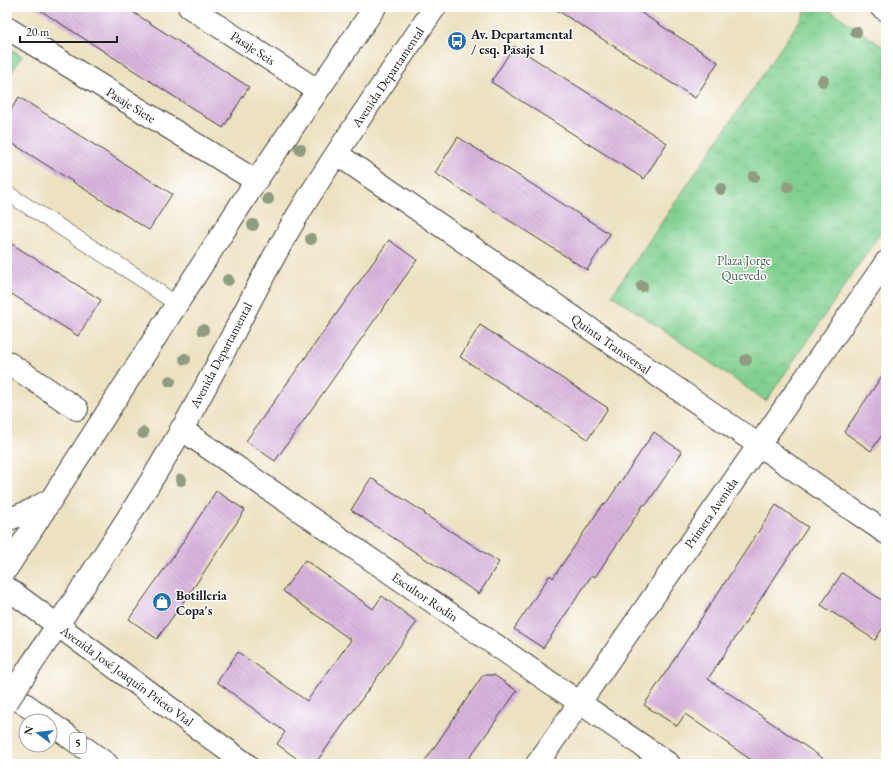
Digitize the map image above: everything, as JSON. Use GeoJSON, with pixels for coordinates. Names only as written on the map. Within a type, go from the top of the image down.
{"type":"FeatureCollection","features":[{"type":"Feature","properties":{"kind":"main road","name":"Pasaje Seis"},"geometry":{"type":"LineString","coordinates":[[189,7],[317,90]]}},
{"type":"Feature","properties":{"kind":"main road"},"geometry":{"type":"LineString","coordinates":[[7,568],[256,181],[375,7]]}},
{"type":"Feature","properties":{"kind":"main road","name":"Avenida Departamental"},"geometry":{"type":"LineString","coordinates":[[7,702],[136,504],[182,429],[270,262],[302,207],[435,7]]}},
{"type":"Feature","properties":{"kind":"main road"},"geometry":{"type":"LineString","coordinates":[[881,7],[886,10]]}},
{"type":"Feature","properties":{"kind":"main road","name":"Pasaje Siete"},"geometry":{"type":"LineString","coordinates":[[7,28],[256,181]]}},
{"type":"Feature","properties":{"kind":"main road","name":"Quinta Transversal"},"geometry":{"type":"LineString","coordinates":[[337,154],[886,533]]}},
{"type":"Feature","properties":{"kind":"main road","name":"Primera Avenida"},"geometry":{"type":"LineString","coordinates":[[537,764],[886,262]]}},
{"type":"Feature","properties":{"kind":"main road"},"geometry":{"type":"LineString","coordinates":[[7,362],[77,409]]}},
{"type":"Feature","properties":{"kind":"main road","name":"Escultor Rodin"},"geometry":{"type":"LineString","coordinates":[[182,429],[669,764]]}},
{"type":"Feature","properties":{"kind":"main road"},"geometry":{"type":"LineString","coordinates":[[7,520],[30,511],[51,499]]}},
{"type":"Feature","properties":{"kind":"main road","name":"Avenida José Joaquín Prieto Vial"},"geometry":{"type":"LineString","coordinates":[[7,588],[246,764]]}},
{"type":"Feature","properties":{"kind":"main road","name":"5"},"geometry":{"type":"LineString","coordinates":[[7,691],[37,713]]}},
{"type":"Feature","properties":{"kind":"main road","name":"5"},"geometry":{"type":"LineString","coordinates":[[58,729],[106,764]]}},
{"type":"Feature","properties":{"kind":"lane"},"geometry":{"type":"LineString","coordinates":[[7,193],[138,277],[176,304]]}},
{"type":"Feature","properties":{"kind":"green space","name":"Plaza Jorge Quevedo"},"geometry":{"type":"Polygon","coordinates":[[[809,7],[825,7],[886,49],[886,225],[766,401],[612,295],[809,7]]]}},
{"type":"Feature","properties":{"kind":"green space"},"geometry":{"type":"Polygon","coordinates":[[[7,47],[22,56],[7,80],[7,47]]]}},
{"type":"Feature","properties":{"kind":"building"},"geometry":{"type":"Polygon","coordinates":[[[35,7],[125,7],[249,87],[223,128],[35,7]]]}},
{"type":"Feature","properties":{"kind":"building"},"geometry":{"type":"Polygon","coordinates":[[[552,7],[632,7],[718,62],[695,98],[552,7]]]}},
{"type":"Feature","properties":{"kind":"building"},"geometry":{"type":"Polygon","coordinates":[[[514,46],[667,143],[644,179],[491,82],[514,46]]]}},
{"type":"Feature","properties":{"kind":"building"},"geometry":{"type":"Polygon","coordinates":[[[19,97],[172,194],[149,230],[7,140],[7,116],[19,97]]]}},
{"type":"Feature","properties":{"kind":"building"},"geometry":{"type":"Polygon","coordinates":[[[458,137],[610,234],[587,270],[435,173],[458,137]]]}},
{"type":"Feature","properties":{"kind":"building"},"geometry":{"type":"Polygon","coordinates":[[[389,240],[417,260],[275,461],[246,441],[389,240]]]}},
{"type":"Feature","properties":{"kind":"building"},"geometry":{"type":"Polygon","coordinates":[[[7,241],[101,300],[78,336],[7,291],[7,241]]]}},
{"type":"Feature","properties":{"kind":"building"},"geometry":{"type":"Polygon","coordinates":[[[480,325],[608,408],[588,439],[460,357],[480,325]]]}},
{"type":"Feature","properties":{"kind":"building"},"geometry":{"type":"Polygon","coordinates":[[[886,370],[886,429],[871,451],[844,432],[886,370]]]}},
{"type":"Feature","properties":{"kind":"building"},"geometry":{"type":"Polygon","coordinates":[[[654,432],[682,452],[646,505],[644,504],[595,577],[592,575],[543,648],[514,629],[550,575],[553,578],[603,504],[605,505],[654,432]]]}},
{"type":"Feature","properties":{"kind":"building"},"geometry":{"type":"Polygon","coordinates":[[[371,478],[499,562],[479,594],[351,510],[371,478]]]}},
{"type":"Feature","properties":{"kind":"building"},"geometry":{"type":"Polygon","coordinates":[[[216,491],[245,510],[196,584],[157,639],[129,619],[181,545],[216,491]]]}},
{"type":"Feature","properties":{"kind":"building"},"geometry":{"type":"Polygon","coordinates":[[[776,505],[808,527],[708,679],[831,764],[757,764],[685,714],[677,726],[644,705],[776,505]]]}},
{"type":"Feature","properties":{"kind":"building"},"geometry":{"type":"Polygon","coordinates":[[[305,560],[373,609],[382,596],[417,622],[315,764],[304,764],[277,744],[285,732],[217,682],[238,652],[307,701],[351,640],[283,591],[305,560]]]}},
{"type":"Feature","properties":{"kind":"building"},"geometry":{"type":"Polygon","coordinates":[[[842,573],[886,603],[886,623],[875,640],[821,605],[842,573]]]}},
{"type":"Feature","properties":{"kind":"building"},"geometry":{"type":"Polygon","coordinates":[[[483,675],[494,675],[517,691],[465,764],[423,764],[483,675]]]}},
{"type":"Feature","properties":{"kind":"place","name":"Av. Departamental / esq. Pasaje 1"},"geometry":{"type":"Point","coordinates":[457,41]}},
{"type":"Feature","properties":{"kind":"place","name":"Botilleria Copa's"},"geometry":{"type":"Point","coordinates":[162,602]}}]}
